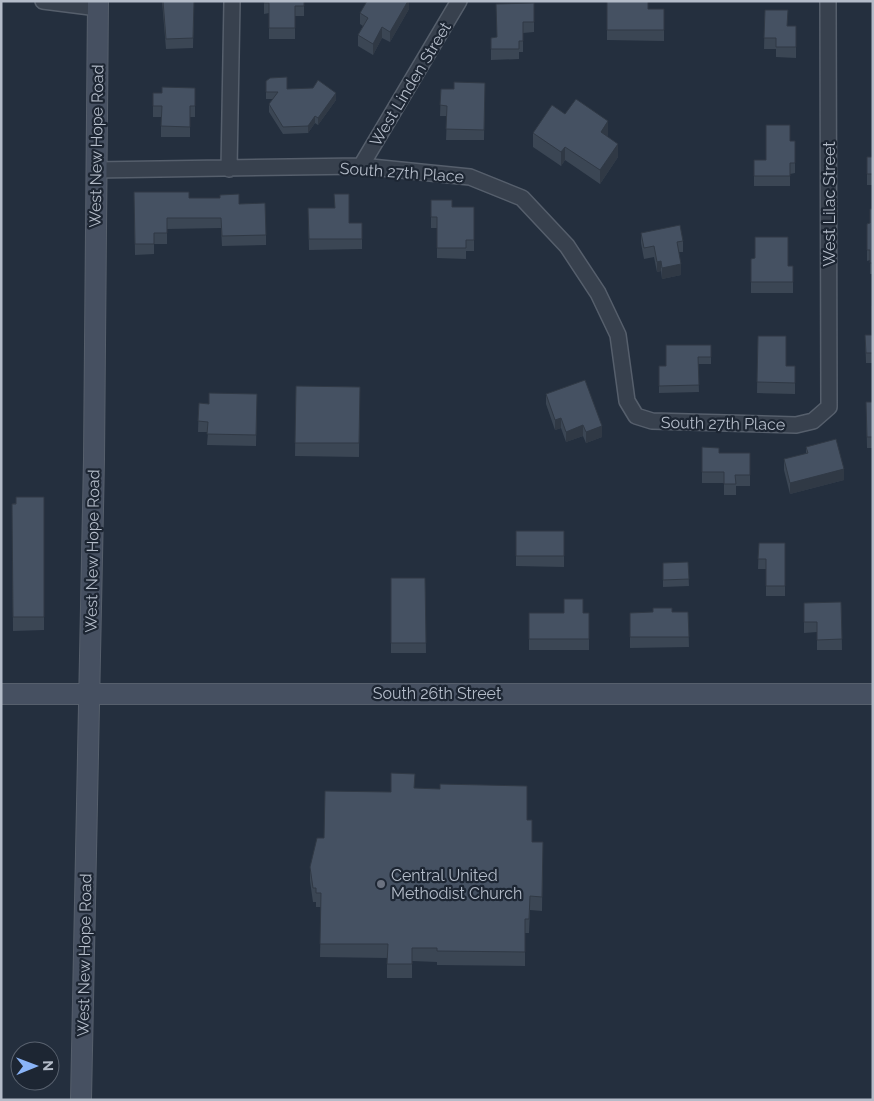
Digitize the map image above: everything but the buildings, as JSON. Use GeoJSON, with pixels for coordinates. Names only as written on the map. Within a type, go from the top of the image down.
{"type":"FeatureCollection","features":[{"type":"Feature","properties":{"kind":"main road","name":"West New Hope Road"},"geometry":{"type":"LineString","coordinates":[[81,1100],[94,459],[95,170],[98,5]]}},
{"type":"Feature","properties":{"kind":"main road","name":"South 26th Street"},"geometry":{"type":"LineString","coordinates":[[1,694],[873,694]]}},
{"type":"Feature","properties":{"kind":"street"},"geometry":{"type":"LineString","coordinates":[[44,1],[51,4],[98,5]]}},
{"type":"Feature","properties":{"kind":"street"},"geometry":{"type":"LineString","coordinates":[[230,168],[232,1]]}},
{"type":"Feature","properties":{"kind":"street","name":"West Linden Street"},"geometry":{"type":"LineString","coordinates":[[361,166],[459,1]]}},
{"type":"Feature","properties":{"kind":"street","name":"West Lilac Street"},"geometry":{"type":"LineString","coordinates":[[828,1],[829,407]]}},
{"type":"Feature","properties":{"kind":"street","name":"South 27th Place"},"geometry":{"type":"LineString","coordinates":[[95,170],[361,166],[470,177],[522,198],[567,246],[598,292],[618,335],[627,401],[636,416],[652,422],[796,425],[813,422],[829,407]]}},
{"type":"Feature","properties":{"kind":"place","name":"Central United Methodist Church"},"geometry":{"type":"Point","coordinates":[381,884]}}]}
